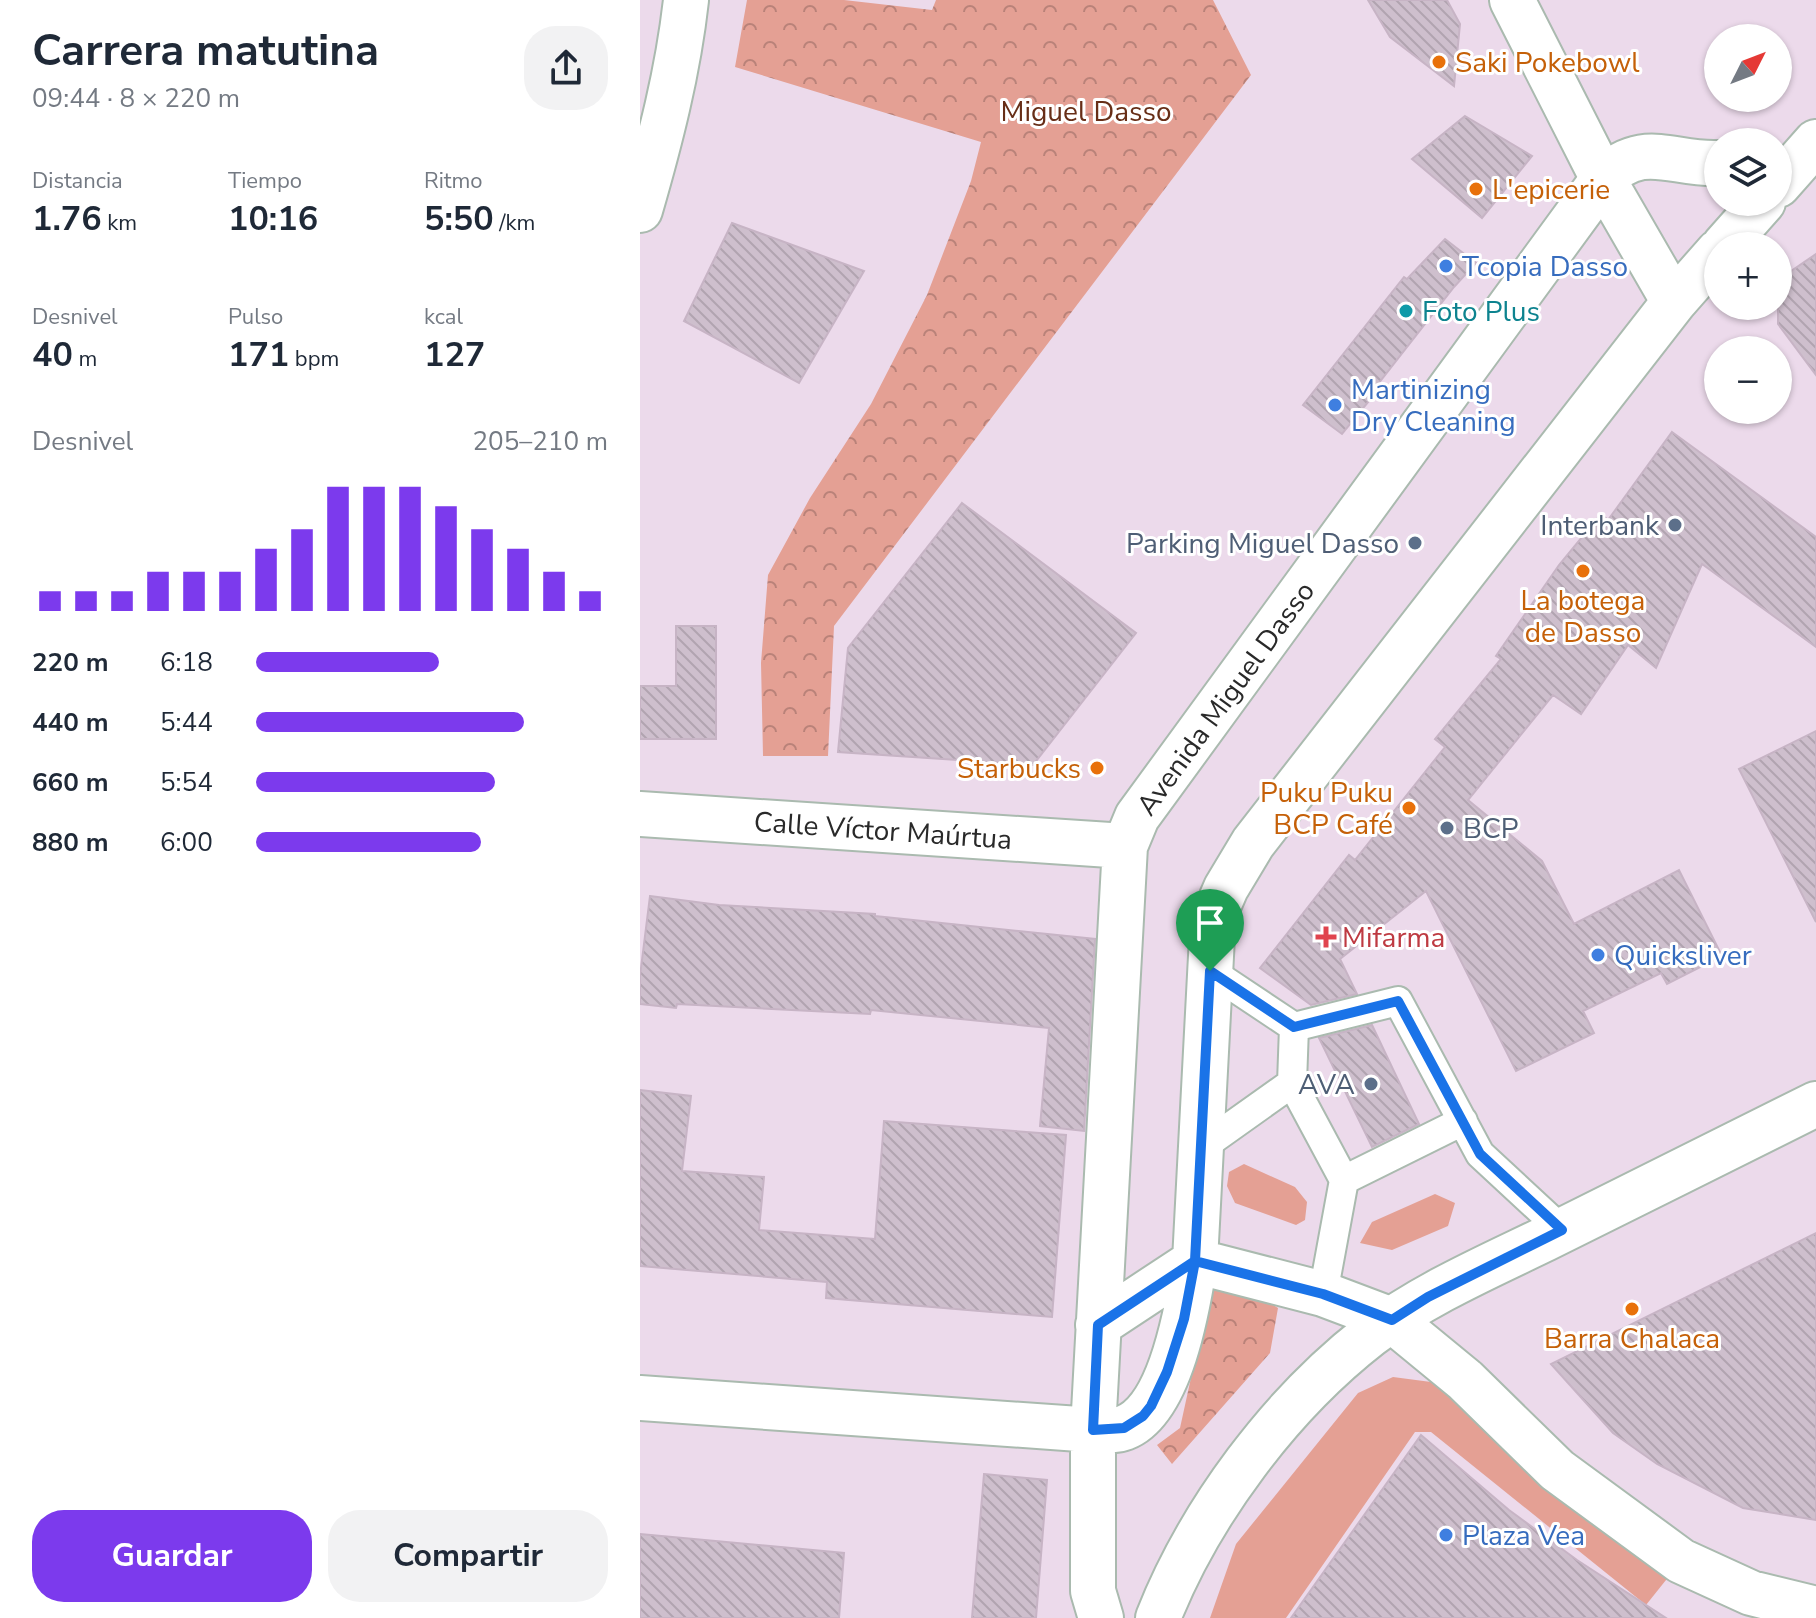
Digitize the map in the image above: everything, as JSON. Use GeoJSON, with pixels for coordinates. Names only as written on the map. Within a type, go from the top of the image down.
{"type":"FeatureCollection","features":[{"type":"Feature","properties":{"kind":"street"},"geometry":{"type":"LineString","coordinates":[[640,210],[664,127],[682,39],[686,0]]}},
{"type":"Feature","properties":{"kind":"street"},"geometry":{"type":"LineString","coordinates":[[1512,0],[1603,179],[1674,302]]}},
{"type":"Feature","properties":{"kind":"street"},"geometry":{"type":"LineString","coordinates":[[1792,143],[1816,134]]}},
{"type":"Feature","properties":{"kind":"street"},"geometry":{"type":"LineString","coordinates":[[1792,169],[1816,142]]}},
{"type":"Feature","properties":{"kind":"street","name":"Avenida Miguel Dasso"},"geometry":{"type":"LineString","coordinates":[[1101,1618],[1093,1591],[1093,1430],[1125,846],[1137,817],[1603,179],[1632,158],[1649,156],[1704,164]]}},
{"type":"Feature","properties":{"kind":"street"},"geometry":{"type":"LineString","coordinates":[[1736,232],[1751,216]]}},
{"type":"Feature","properties":{"kind":"street"},"geometry":{"type":"LineString","coordinates":[[640,1398],[1093,1430],[1124,1428],[1143,1416],[1167,1372],[1190,1293],[1202,1147],[1213,918],[1226,888],[1253,843],[1674,302],[1704,268]]}},
{"type":"Feature","properties":{"kind":"street","name":"Calle Víctor Maúrtua"},"geometry":{"type":"LineString","coordinates":[[640,814],[1125,846]]}},
{"type":"Feature","properties":{"kind":"street"},"geometry":{"type":"LineString","coordinates":[[1158,1618],[1206,1519],[1252,1455],[1323,1378],[1370,1335],[1428,1297],[1816,1104]]}},
{"type":"Feature","properties":{"kind":"street"},"geometry":{"type":"LineString","coordinates":[[1098,1325],[1195,1261],[1323,1294],[1392,1320],[1465,1380],[1557,1470],[1681,1561],[1751,1593],[1816,1609]]}},
{"type":"Feature","properties":{"kind":"lane"},"geometry":{"type":"LineString","coordinates":[[1210,971],[1294,1027],[1398,1001],[1480,1154],[1562,1230]]}},
{"type":"Feature","properties":{"kind":"lane"},"geometry":{"type":"LineString","coordinates":[[1294,1027],[1292,1083],[1344,1180],[1323,1294]]}},
{"type":"Feature","properties":{"kind":"lane"},"geometry":{"type":"LineString","coordinates":[[1202,1147],[1292,1083]]}},
{"type":"Feature","properties":{"kind":"lane"},"geometry":{"type":"LineString","coordinates":[[1344,1180],[1463,1121]]}},
{"type":"Feature","properties":{"kind":"green space","name":"Miguel Dasso"},"geometry":{"type":"Polygon","coordinates":[[[747,0],[844,0],[932,10],[936,0],[1213,0],[1251,75],[834,626],[828,756],[763,756],[761,663],[768,575],[810,498],[871,404],[927,295],[971,181],[981,142],[735,67],[747,0]]]}},
{"type":"Feature","properties":{"kind":"green space"},"geometry":{"type":"Polygon","coordinates":[[[1244,1164],[1295,1187],[1307,1202],[1305,1220],[1296,1225],[1235,1203],[1227,1186],[1229,1172],[1244,1164]]]}},
{"type":"Feature","properties":{"kind":"green space"},"geometry":{"type":"Polygon","coordinates":[[[1435,1194],[1455,1203],[1448,1226],[1392,1250],[1360,1243],[1372,1222],[1435,1194]]]}},
{"type":"Feature","properties":{"kind":"green space"},"geometry":{"type":"Polygon","coordinates":[[[1215,1268],[1278,1308],[1270,1353],[1172,1464],[1157,1445],[1180,1428],[1215,1268]]]}},
{"type":"Feature","properties":{"kind":"green space"},"geometry":{"type":"Polygon","coordinates":[[[1393,1377],[1431,1382],[1670,1575],[1646,1605],[1431,1432],[1415,1432],[1286,1618],[1210,1618],[1236,1544],[1358,1393],[1393,1377]]]}},
{"type":"Feature","properties":{"kind":"building","name":"Saki Pokebowl"},"geometry":{"type":"Polygon","coordinates":[[[1368,0],[1447,0],[1460,24],[1454,86],[1390,37],[1368,0]]]}},
{"type":"Feature","properties":{"kind":"building","name":"L'epicerie"},"geometry":{"type":"Polygon","coordinates":[[[1465,116],[1532,156],[1482,218],[1412,159],[1465,116]]]}},
{"type":"Feature","properties":{"kind":"building"},"geometry":{"type":"Polygon","coordinates":[[[732,223],[864,271],[799,383],[684,321],[732,223]]]}},
{"type":"Feature","properties":{"kind":"building"},"geometry":{"type":"Polygon","coordinates":[[[1445,239],[1476,263],[1454,287],[1342,434],[1303,405],[1404,277],[1407,279],[1445,239]]]}},
{"type":"Feature","properties":{"kind":"building"},"geometry":{"type":"Polygon","coordinates":[[[1816,254],[1816,375],[1792,343],[1792,336],[1787,336],[1778,324],[1778,320],[1792,320],[1792,270],[1816,254]]]}},
{"type":"Feature","properties":{"kind":"building"},"geometry":{"type":"Polygon","coordinates":[[[1672,432],[1816,537],[1816,647],[1702,564],[1656,668],[1628,645],[1581,714],[1553,695],[1468,800],[1542,861],[1574,924],[1679,870],[1722,956],[1667,984],[1661,973],[1583,1011],[1594,1033],[1516,1071],[1426,891],[1340,959],[1357,994],[1311,1005],[1260,968],[1349,855],[1355,860],[1445,747],[1435,739],[1501,659],[1496,656],[1559,565],[1601,514],[1608,520],[1672,432]]]}},
{"type":"Feature","properties":{"kind":"building"},"geometry":{"type":"Polygon","coordinates":[[[962,503],[1136,633],[1033,765],[838,752],[848,648],[962,503]]]}},
{"type":"Feature","properties":{"kind":"building"},"geometry":{"type":"Polygon","coordinates":[[[676,626],[716,626],[716,739],[640,739],[640,686],[676,686],[676,626]]]}},
{"type":"Feature","properties":{"kind":"building"},"geometry":{"type":"Polygon","coordinates":[[[1816,731],[1816,922],[1739,769],[1816,731]]]}},
{"type":"Feature","properties":{"kind":"building"},"geometry":{"type":"Polygon","coordinates":[[[650,896],[719,905],[875,914],[1095,939],[1084,1131],[1040,1126],[1049,1028],[871,1010],[870,1014],[677,1004],[676,1008],[640,1004],[640,976],[650,896]]]}},
{"type":"Feature","properties":{"kind":"building","name":"AVA"},"geometry":{"type":"Polygon","coordinates":[[[1372,1025],[1419,1124],[1372,1147],[1319,1038],[1372,1025]]]}},
{"type":"Feature","properties":{"kind":"building"},"geometry":{"type":"Polygon","coordinates":[[[640,1090],[691,1096],[682,1171],[764,1177],[759,1230],[875,1239],[884,1121],[1066,1135],[1052,1317],[826,1298],[827,1282],[640,1266],[640,1090]]]}},
{"type":"Feature","properties":{"kind":"building"},"geometry":{"type":"Polygon","coordinates":[[[1816,1233],[1816,1520],[1743,1508],[1657,1464],[1613,1433],[1551,1364],[1816,1233]]]}},
{"type":"Feature","properties":{"kind":"building","name":"Plaza Vea"},"geometry":{"type":"Polygon","coordinates":[[[1421,1435],[1509,1510],[1577,1560],[1666,1618],[1291,1618],[1421,1435]]]}},
{"type":"Feature","properties":{"kind":"building"},"geometry":{"type":"Polygon","coordinates":[[[984,1474],[1047,1480],[1036,1618],[972,1618],[984,1474]]]}},
{"type":"Feature","properties":{"kind":"building"},"geometry":{"type":"Polygon","coordinates":[[[640,1534],[844,1553],[839,1618],[640,1618],[640,1534]]]}},
{"type":"Feature","properties":{"kind":"place","name":"Saki Pokebowl"},"geometry":{"type":"Point","coordinates":[1439,62]}},
{"type":"Feature","properties":{"kind":"place","name":"L'epicerie"},"geometry":{"type":"Point","coordinates":[1476,189]}},
{"type":"Feature","properties":{"kind":"place","name":"Tcopia Dasso"},"geometry":{"type":"Point","coordinates":[1446,266]}},
{"type":"Feature","properties":{"kind":"place","name":"Foto Plus"},"geometry":{"type":"Point","coordinates":[1406,311]}},
{"type":"Feature","properties":{"kind":"place","name":"Martinizing Dry Cleaning"},"geometry":{"type":"Point","coordinates":[1335,405]}},
{"type":"Feature","properties":{"kind":"place","name":"Interbank"},"geometry":{"type":"Point","coordinates":[1675,525]}},
{"type":"Feature","properties":{"kind":"place","name":"Parking Miguel Dasso"},"geometry":{"type":"Point","coordinates":[1415,543]}},
{"type":"Feature","properties":{"kind":"place","name":"La botega de Dasso"},"geometry":{"type":"Point","coordinates":[1583,571]}},
{"type":"Feature","properties":{"kind":"place","name":"Starbucks"},"geometry":{"type":"Point","coordinates":[1097,768]}},
{"type":"Feature","properties":{"kind":"place","name":"Puku Puku BCP Café"},"geometry":{"type":"Point","coordinates":[1409,808]}},
{"type":"Feature","properties":{"kind":"place","name":"BCP"},"geometry":{"type":"Point","coordinates":[1447,828]}},
{"type":"Feature","properties":{"kind":"place","name":"Mifarma"},"geometry":{"type":"Point","coordinates":[1326,937]}},
{"type":"Feature","properties":{"kind":"place","name":"Quicksliver"},"geometry":{"type":"Point","coordinates":[1598,955]}},
{"type":"Feature","properties":{"kind":"place","name":"AVA"},"geometry":{"type":"Point","coordinates":[1371,1084]}},
{"type":"Feature","properties":{"kind":"place","name":"Barra Chalaca"},"geometry":{"type":"Point","coordinates":[1632,1309]}},
{"type":"Feature","properties":{"kind":"place","name":"Plaza Vea"},"geometry":{"type":"Point","coordinates":[1446,1535]}},
{"type":"Feature","properties":{"kind":"route"},"geometry":{"type":"LineString","coordinates":[[1210,971],[1195,1261],[1184,1319],[1167,1372],[1143,1416],[1114,1431],[1093,1430],[1098,1325],[1195,1261],[1323,1294],[1392,1320],[1428,1297],[1562,1230],[1480,1154],[1398,1001],[1294,1027],[1210,971]]}}]}
